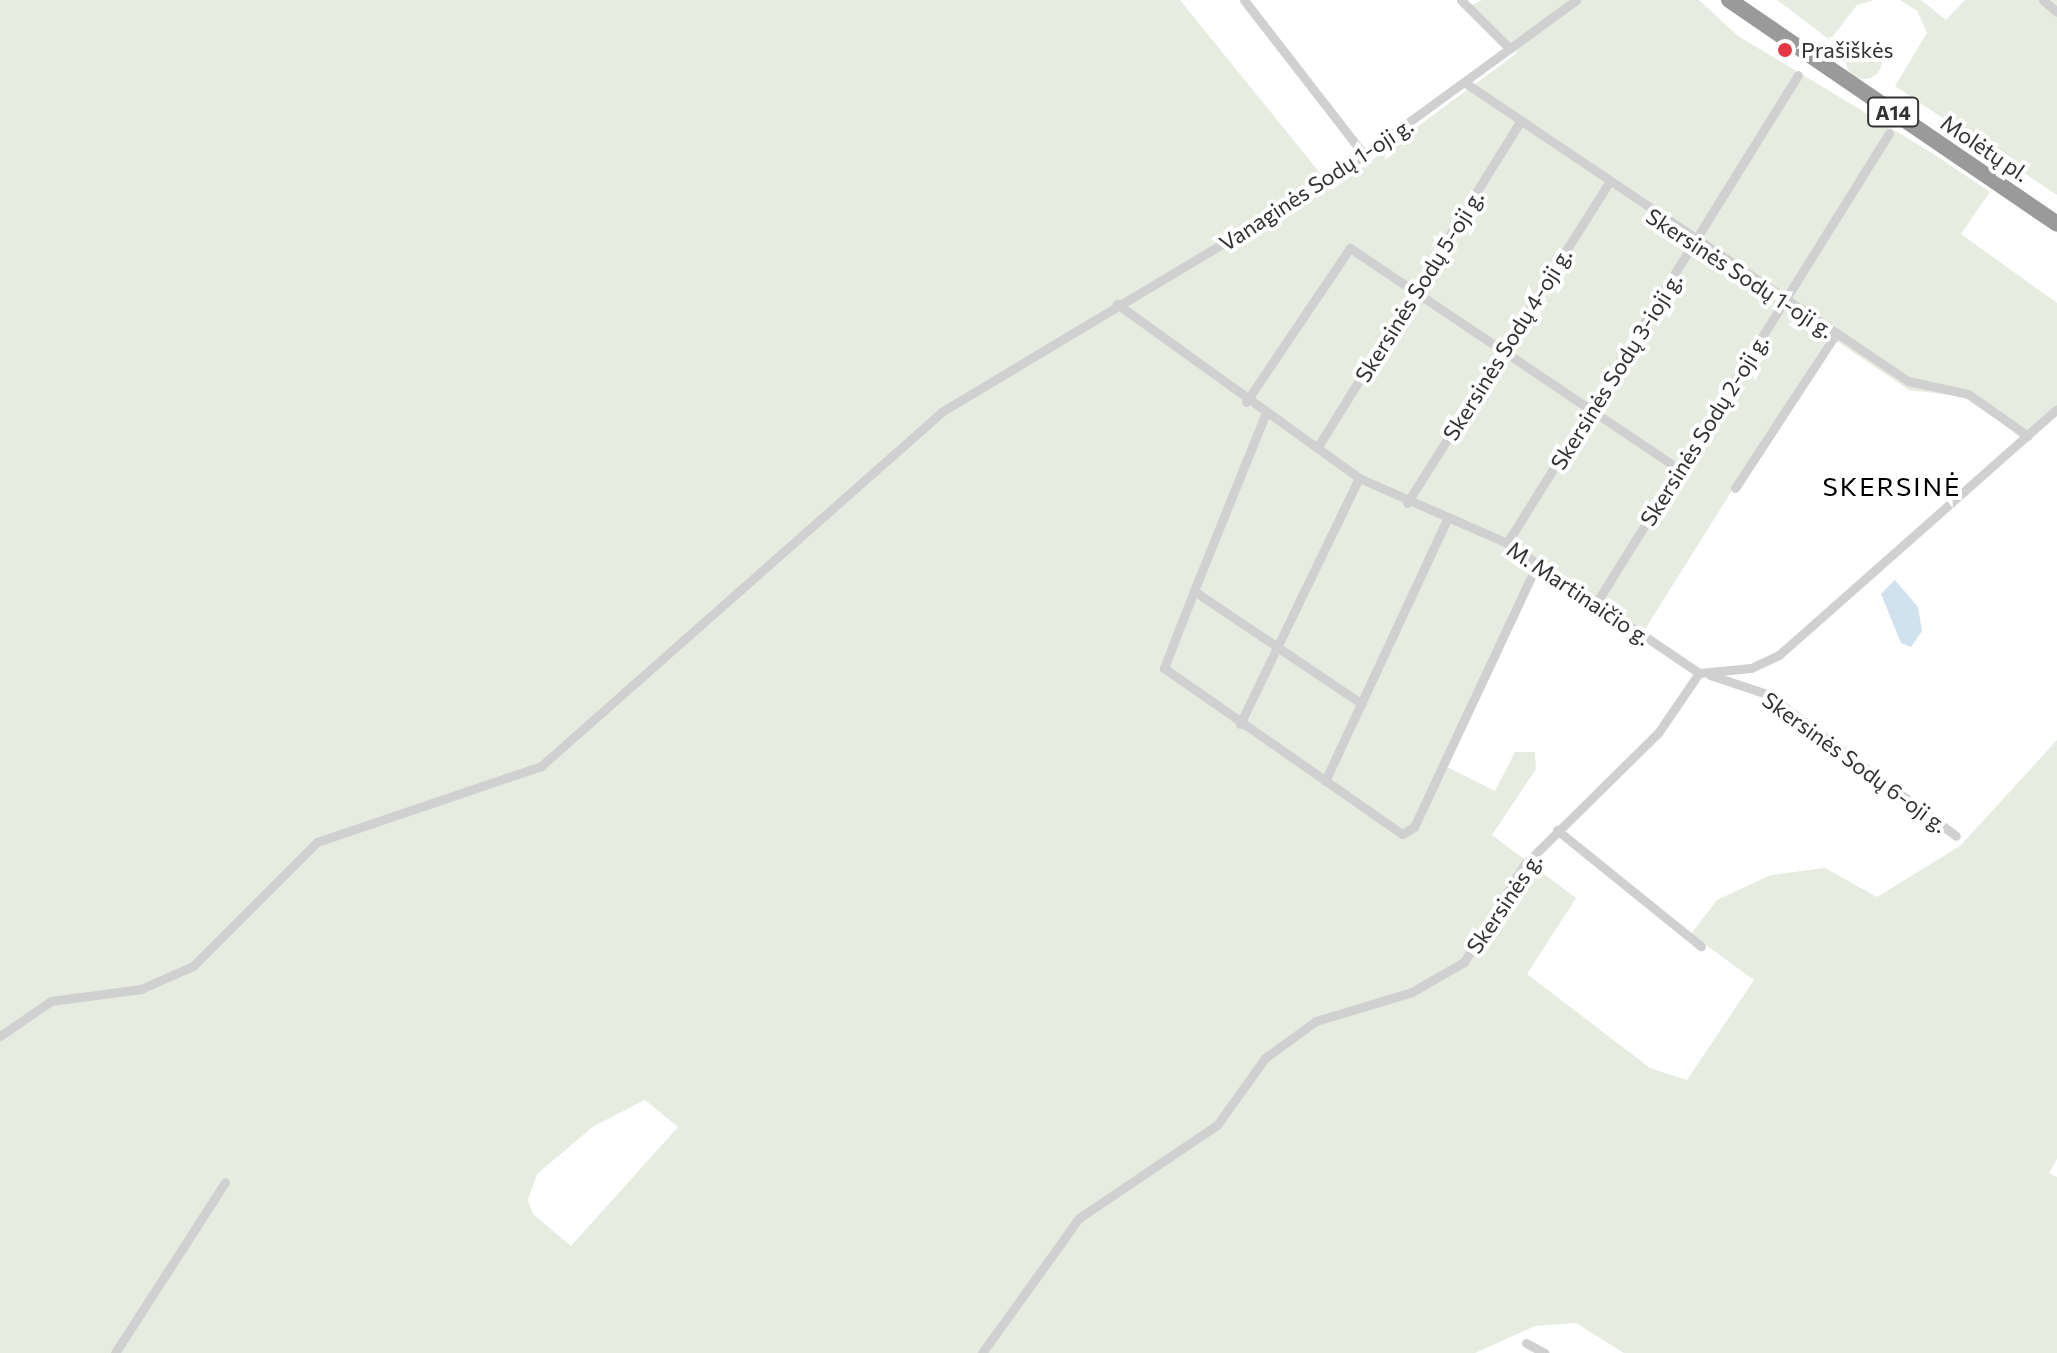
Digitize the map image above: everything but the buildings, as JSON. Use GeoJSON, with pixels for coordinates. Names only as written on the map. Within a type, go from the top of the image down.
{"type":"FeatureCollection","features":[{"type":"Feature","properties":{"kind":"highway","name":"Molėtų pl."},"geometry":{"type":"LineString","coordinates":[[1729,0],[2057,224]]}},
{"type":"Feature","properties":{"kind":"highway","name":"Molėtų pl."},"geometry":{"type":"LineString","coordinates":[[1746,0],[2057,212]]}},
{"type":"Feature","properties":{"kind":"street"},"geometry":{"type":"LineString","coordinates":[[1244,0],[1365,156]]}},
{"type":"Feature","properties":{"kind":"street"},"geometry":{"type":"LineString","coordinates":[[1461,0],[1510,49]]}},
{"type":"Feature","properties":{"kind":"street","name":"Vanaginės Sodų 1-oji g."},"geometry":{"type":"LineString","coordinates":[[0,1036],[51,1001],[141,989],[193,966],[317,842],[541,766],[943,411],[1042,347],[1257,227],[1365,156],[1576,0]]}},
{"type":"Feature","properties":{"kind":"street"},"geometry":{"type":"LineString","coordinates":[[2043,0],[2057,12]]}},
{"type":"Feature","properties":{"kind":"street","name":"Skersinės Sodų 3-ioji g."},"geometry":{"type":"LineString","coordinates":[[1507,543],[1798,75]]}},
{"type":"Feature","properties":{"kind":"street","name":"Skersinės Sodų 1-oji g."},"geometry":{"type":"LineString","coordinates":[[1464,82],[1607,185],[1835,335],[1919,386],[1968,394],[2028,436]]}},
{"type":"Feature","properties":{"kind":"street","name":"Skersinės Sodų 5-oji g."},"geometry":{"type":"LineString","coordinates":[[1317,448],[1519,123]]}},
{"type":"Feature","properties":{"kind":"street","name":"Skersinės Sodų 2-oji g."},"geometry":{"type":"LineString","coordinates":[[1595,605],[1889,133]]}},
{"type":"Feature","properties":{"kind":"street","name":"Skersinės Sodų 4-oji g."},"geometry":{"type":"LineString","coordinates":[[1407,503],[1607,185]]}},
{"type":"Feature","properties":{"kind":"street"},"geometry":{"type":"LineString","coordinates":[[1117,304],[1246,402],[1350,248],[1414,294],[1679,469]]}},
{"type":"Feature","properties":{"kind":"street"},"geometry":{"type":"LineString","coordinates":[[1735,488],[1835,335]]}},
{"type":"Feature","properties":{"kind":"street","name":"M. Martinaičio g."},"geometry":{"type":"LineString","coordinates":[[1246,402],[1359,478],[1407,503],[1507,543],[1595,605],[1705,674]]}},
{"type":"Feature","properties":{"kind":"street"},"geometry":{"type":"LineString","coordinates":[[1705,674],[1762,664],[1787,649],[2057,409]]}},
{"type":"Feature","properties":{"kind":"street"},"geometry":{"type":"LineString","coordinates":[[1265,415],[1164,668],[1240,724],[1409,833],[1537,564]]}},
{"type":"Feature","properties":{"kind":"street"},"geometry":{"type":"LineString","coordinates":[[1240,724],[1359,478]]}},
{"type":"Feature","properties":{"kind":"street"},"geometry":{"type":"LineString","coordinates":[[1325,781],[1448,517]]}},
{"type":"Feature","properties":{"kind":"street"},"geometry":{"type":"LineString","coordinates":[[1194,591],[1362,704]]}},
{"type":"Feature","properties":{"kind":"street","name":"Skersinės g."},"geometry":{"type":"LineString","coordinates":[[982,1353],[1079,1218],[1217,1125],[1265,1058],[1316,1021],[1412,992],[1464,962],[1524,865],[1658,733],[1705,674]]}},
{"type":"Feature","properties":{"kind":"street","name":"Skersinės Sodų 6-oji g."},"geometry":{"type":"LineString","coordinates":[[1705,674],[1767,694],[1956,836]]}},
{"type":"Feature","properties":{"kind":"street"},"geometry":{"type":"LineString","coordinates":[[1557,830],[1701,946]]}},
{"type":"Feature","properties":{"kind":"street"},"geometry":{"type":"LineString","coordinates":[[115,1353],[225,1182]]}},
{"type":"Feature","properties":{"kind":"street"},"geometry":{"type":"LineString","coordinates":[[1526,1343],[1545,1353]]}},
{"type":"Feature","properties":{"kind":"shaded area"},"geometry":{"type":"Polygon","coordinates":[[[0,0],[1180,0],[1333,189],[1517,53],[1470,6],[1482,0],[1699,0],[1738,36],[1929,151],[1990,192],[1961,234],[2057,303],[2057,405],[2021,438],[1967,397],[1909,390],[1829,336],[1642,634],[1542,564],[1447,767],[1495,791],[1515,752],[1535,752],[1536,769],[1492,835],[1576,898],[1527,974],[1650,1068],[1687,1080],[1754,980],[1691,934],[1717,900],[1771,875],[1825,868],[1877,897],[1960,846],[2057,740],[2057,1159],[2049,1173],[2057,1177],[2057,1353],[1624,1353],[1576,1323],[1535,1326],[1475,1353],[0,1353],[0,0]],[[645,1100],[594,1126],[537,1174],[528,1200],[533,1214],[571,1246],[678,1127],[645,1100]]]}},
{"type":"Feature","properties":{"kind":"shaded area"},"geometry":{"type":"Polygon","coordinates":[[[1777,0],[1874,0],[1857,5],[1830,40],[1777,0]]]}},
{"type":"Feature","properties":{"kind":"shaded area"},"geometry":{"type":"Polygon","coordinates":[[[1900,0],[1921,0],[1946,20],[1965,0],[2057,0],[2057,195],[1895,86],[1927,33],[1917,11],[1900,0]]]}},
{"type":"Feature","properties":{"kind":"shaded area"},"geometry":{"type":"Polygon","coordinates":[[[1864,43],[1876,49],[1882,61],[1876,73],[1864,79],[1852,73],[1846,61],[1852,49],[1864,43]]]}},
{"type":"Feature","properties":{"kind":"water"},"geometry":{"type":"Polygon","coordinates":[[[1895,580],[1918,607],[1922,631],[1911,647],[1901,643],[1881,594],[1895,580]]]}},
{"type":"Feature","properties":{"kind":"place","name":"Prašiškės"},"geometry":{"type":"Point","coordinates":[1785,50]}},
{"type":"Feature","properties":{"kind":"district","name":"SKERSINĖ"},"geometry":{"type":"Point","coordinates":[1892,486]}}]}
